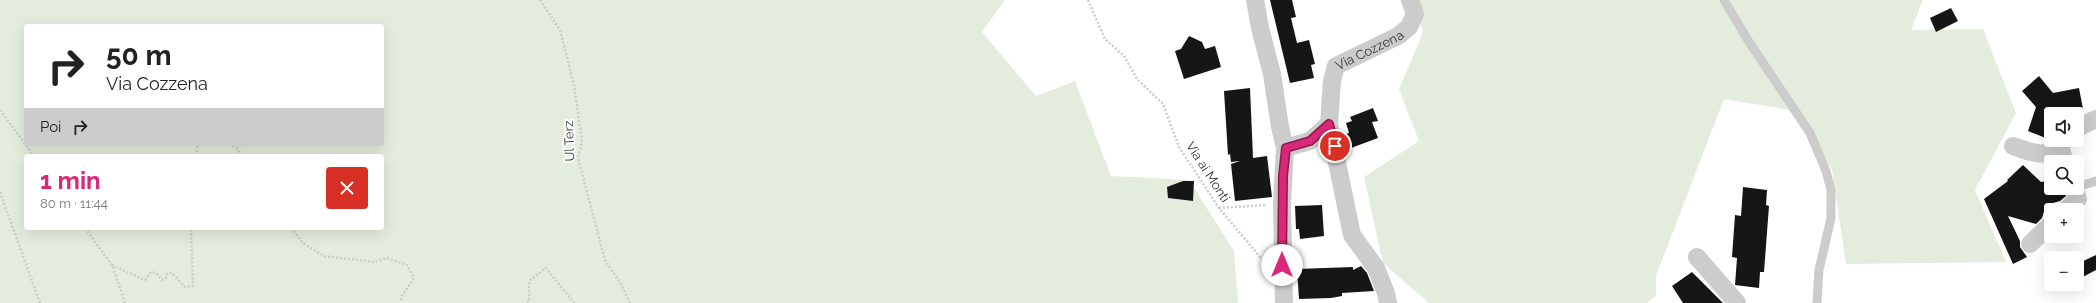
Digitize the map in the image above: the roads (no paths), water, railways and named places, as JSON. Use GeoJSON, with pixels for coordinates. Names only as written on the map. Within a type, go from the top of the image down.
{"type":"FeatureCollection","features":[{"type":"Feature","properties":{"kind":"street"},"geometry":{"type":"LineString","coordinates":[[1255,0],[1260,28],[1272,74],[1280,127],[1286,148],[1282,203],[1284,303]]}},
{"type":"Feature","properties":{"kind":"street","name":"Via Cozzena"},"geometry":{"type":"LineString","coordinates":[[1329,124],[1332,81],[1336,66],[1398,36],[1409,27],[1415,14],[1410,0]]}},
{"type":"Feature","properties":{"kind":"street"},"geometry":{"type":"LineString","coordinates":[[2084,125],[2096,119]]}},
{"type":"Feature","properties":{"kind":"street"},"geometry":{"type":"LineString","coordinates":[[1286,148],[1310,141],[1329,124]]}},
{"type":"Feature","properties":{"kind":"street"},"geometry":{"type":"LineString","coordinates":[[1329,124],[1352,235],[1376,268],[1386,293],[1388,303]]}},
{"type":"Feature","properties":{"kind":"street"},"geometry":{"type":"LineString","coordinates":[[2013,146],[2033,154],[2051,153],[2063,149]]}},
{"type":"Feature","properties":{"kind":"street"},"geometry":{"type":"LineString","coordinates":[[2073,203],[2078,198],[2077,195]]}},
{"type":"Feature","properties":{"kind":"street"},"geometry":{"type":"LineString","coordinates":[[2030,244],[2044,231]]}},
{"type":"Feature","properties":{"kind":"street"},"geometry":{"type":"LineString","coordinates":[[1697,257],[1737,303]]}},
{"type":"Feature","properties":{"kind":"lane"},"geometry":{"type":"LineString","coordinates":[[1724,0],[1749,42],[1810,133],[1826,171],[1831,190],[1831,218],[1819,270],[1817,303]]}},
{"type":"Feature","properties":{"kind":"lane"},"geometry":{"type":"LineString","coordinates":[[2084,185],[2096,181]]}}]}
